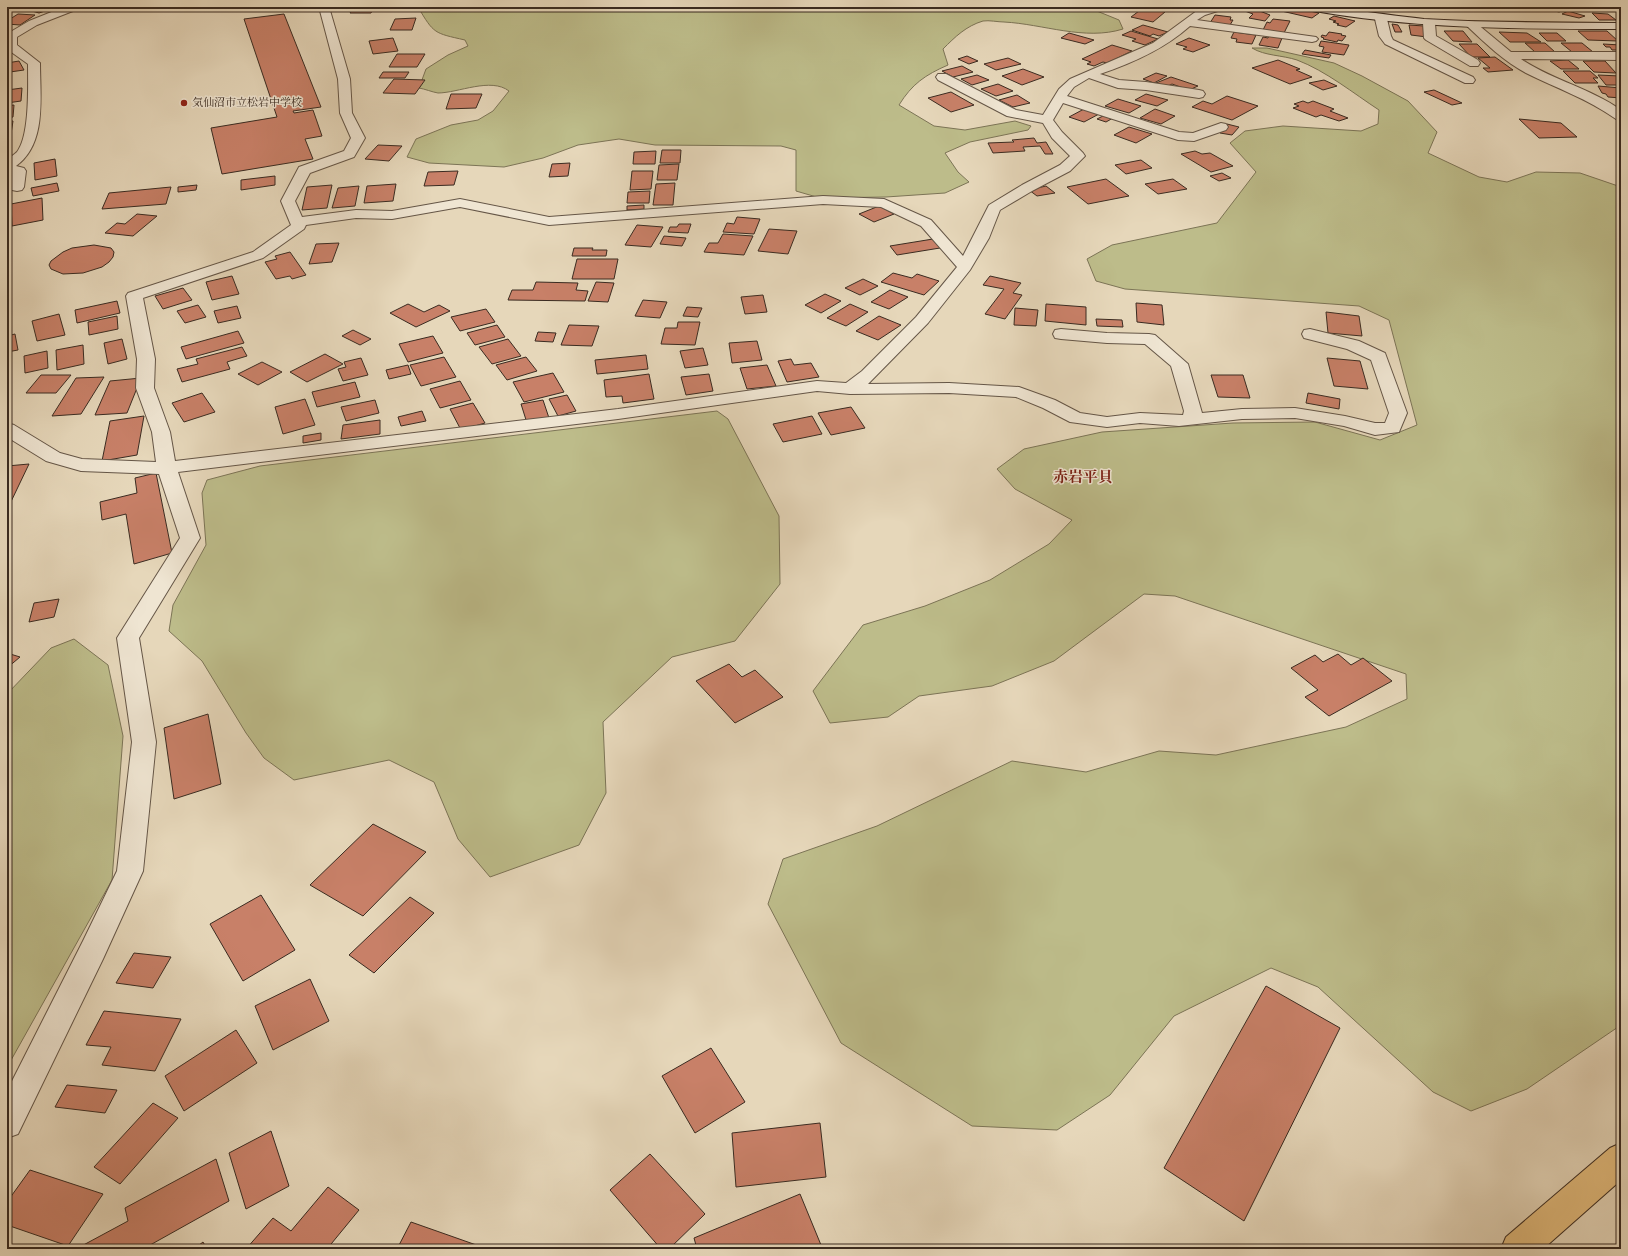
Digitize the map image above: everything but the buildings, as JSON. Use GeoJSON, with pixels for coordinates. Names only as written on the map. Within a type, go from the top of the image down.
{"type":"FeatureCollection","features":[{"type":"Feature","properties":{"kind":"highway"},"geometry":{"type":"LineString","coordinates":[[1518,1249],[1621,1159]]}},
{"type":"Feature","properties":{"kind":"street"},"geometry":{"type":"LineString","coordinates":[[7,167],[22,154],[30,139],[34,63],[9,46],[11,36],[33,23],[74,7]]}},
{"type":"Feature","properties":{"kind":"street"},"geometry":{"type":"LineString","coordinates":[[9,1114],[93,950],[130,871],[144,742],[128,638],[190,538],[167,468],[161,432],[145,388],[146,359],[134,296],[258,255],[299,226],[288,201],[304,170],[349,154],[358,138],[346,112],[344,79],[324,7]]}},
{"type":"Feature","properties":{"kind":"street"},"geometry":{"type":"LineString","coordinates":[[1309,7],[1381,19],[1429,23],[1472,25],[1621,26]]}},
{"type":"Feature","properties":{"kind":"street"},"geometry":{"type":"LineString","coordinates":[[1188,14],[1195,15],[1213,8]]}},
{"type":"Feature","properties":{"kind":"street"},"geometry":{"type":"LineString","coordinates":[[1188,14],[1312,39]]}},
{"type":"Feature","properties":{"kind":"street"},"geometry":{"type":"LineString","coordinates":[[1048,120],[1060,98],[1070,84],[1088,74],[1113,65],[1165,40],[1188,14]]}},
{"type":"Feature","properties":{"kind":"street"},"geometry":{"type":"LineString","coordinates":[[1381,19],[1388,42],[1469,80]]}},
{"type":"Feature","properties":{"kind":"street"},"geometry":{"type":"LineString","coordinates":[[1429,23],[1430,38],[1474,64]]}},
{"type":"Feature","properties":{"kind":"street"},"geometry":{"type":"LineString","coordinates":[[1472,25],[1508,56],[1531,70],[1596,100],[1621,116]]}},
{"type":"Feature","properties":{"kind":"street"},"geometry":{"type":"LineString","coordinates":[[1508,56],[1621,56]]}},
{"type":"Feature","properties":{"kind":"street"},"geometry":{"type":"LineString","coordinates":[[1088,74],[1118,84],[1146,86],[1199,94]]}},
{"type":"Feature","properties":{"kind":"street"},"geometry":{"type":"LineString","coordinates":[[850,389],[868,375],[922,320],[965,267],[981,238],[994,208],[1027,188],[1065,168],[1078,156],[1057,135],[1048,120],[1012,113],[942,77]]}},
{"type":"Feature","properties":{"kind":"street"},"geometry":{"type":"LineString","coordinates":[[1060,98],[1178,136],[1194,137],[1221,127]]}},
{"type":"Feature","properties":{"kind":"street"},"geometry":{"type":"LineString","coordinates":[[1596,100],[1621,101]]}},
{"type":"Feature","properties":{"kind":"street"},"geometry":{"type":"LineString","coordinates":[[7,167],[19,171],[17,187]]}},
{"type":"Feature","properties":{"kind":"street"},"geometry":{"type":"LineString","coordinates":[[297,222],[356,214],[392,215],[460,203],[549,221],[824,200],[884,203],[926,223],[965,267]]}},
{"type":"Feature","properties":{"kind":"street"},"geometry":{"type":"LineString","coordinates":[[1061,334],[1107,338],[1149,339],[1179,364],[1193,412],[1191,420]]}},
{"type":"Feature","properties":{"kind":"street"},"geometry":{"type":"LineString","coordinates":[[7,429],[53,457],[81,464],[167,468],[610,415],[817,386],[850,389],[949,388],[1019,392],[1049,404],[1076,418],[1107,422],[1140,418],[1179,421],[1242,414],[1295,413],[1346,421],[1375,429],[1392,428],[1398,413],[1379,357],[1353,345],[1310,334]]}},
{"type":"Feature","properties":{"kind":"shaded area"},"geometry":{"type":"Polygon","coordinates":[[[418,7],[1087,7],[1119,20],[1123,29],[1109,32],[1079,33],[1019,23],[988,21],[983,21],[971,26],[956,36],[943,49],[948,65],[920,81],[909,91],[899,105],[934,126],[965,130],[1015,121],[1031,126],[1028,130],[970,142],[945,153],[958,172],[969,182],[945,193],[886,197],[820,198],[796,191],[796,150],[781,146],[655,145],[619,139],[578,145],[543,158],[504,167],[429,163],[407,157],[416,139],[451,125],[478,120],[493,111],[509,91],[502,87],[493,85],[484,85],[438,93],[419,88],[426,69],[448,55],[468,46],[465,40],[447,36],[436,31],[428,23],[418,7]]]}},
{"type":"Feature","properties":{"kind":"shaded area"},"geometry":{"type":"Polygon","coordinates":[[[1252,48],[1267,48],[1334,63],[1362,76],[1408,101],[1437,132],[1428,153],[1479,177],[1507,182],[1536,172],[1580,173],[1621,187],[1621,1025],[1527,1089],[1471,1111],[1433,1092],[1318,987],[1271,968],[1174,1016],[1110,1095],[1057,1130],[972,1126],[841,1043],[768,904],[783,859],[877,826],[1012,761],[1086,772],[1159,751],[1216,755],[1346,727],[1407,699],[1406,674],[1175,596],[1144,594],[1054,661],[992,686],[919,696],[888,717],[830,723],[813,691],[863,625],[925,606],[990,580],[1049,544],[1072,520],[1015,489],[997,469],[1024,449],[1102,432],[1233,423],[1315,422],[1380,440],[1417,425],[1389,320],[1359,306],[1125,289],[1096,281],[1087,259],[1112,245],[1217,223],[1256,172],[1230,143],[1245,131],[1283,126],[1361,131],[1378,124],[1379,110],[1329,76],[1297,60],[1262,53],[1252,48]]]}},
{"type":"Feature","properties":{"kind":"shaded area"},"geometry":{"type":"Polygon","coordinates":[[[717,411],[728,419],[779,516],[780,584],[735,641],[672,657],[603,722],[606,793],[579,845],[490,877],[458,839],[434,782],[389,760],[294,780],[264,758],[246,733],[202,661],[169,631],[173,605],[206,545],[202,493],[207,480],[260,466],[717,411]]]}},
{"type":"Feature","properties":{"kind":"shaded area"},"geometry":{"type":"Polygon","coordinates":[[[74,639],[108,665],[123,736],[112,880],[10,1062],[7,1062],[7,694],[51,648],[74,639]]]}},
{"type":"Feature","properties":{"kind":"place","name":"気仙沼市立松岩中学校"},"geometry":{"type":"Point","coordinates":[184,103]}},
{"type":"Feature","properties":{"kind":"district","name":"赤岩平貝"},"geometry":{"type":"Point","coordinates":[1083,477]}}]}
